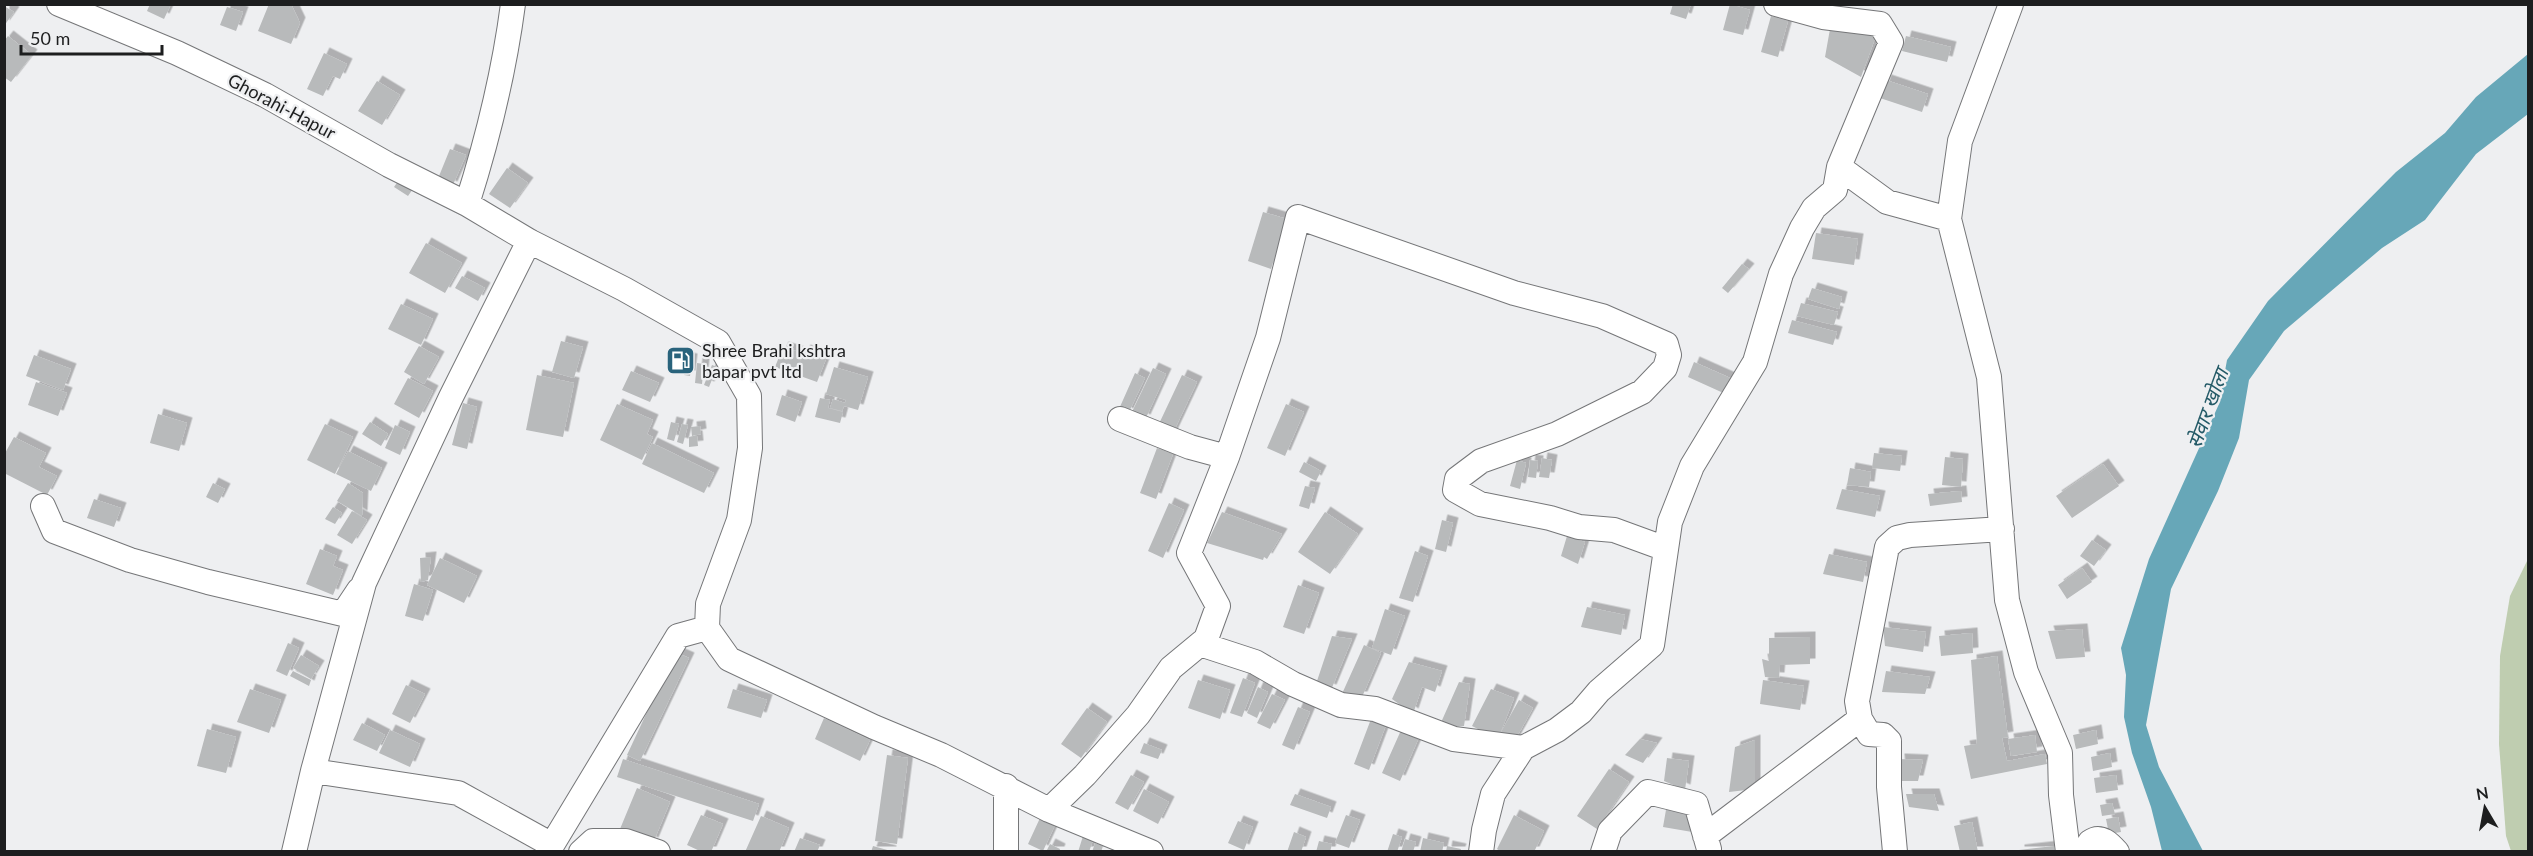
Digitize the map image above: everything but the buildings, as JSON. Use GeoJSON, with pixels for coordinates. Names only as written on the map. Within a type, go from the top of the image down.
{"type":"FeatureCollection","features":[{"type":"Feature","properties":{"kind":"street","name":"Ghorahi-Hapur"},"geometry":{"type":"LineString","coordinates":[[59,4],[177,53],[265,95],[389,165],[467,204],[529,242],[624,289],[718,342],[749,396],[750,448],[739,520],[708,604],[707,628]]}},
{"type":"Feature","properties":{"kind":"street"},"geometry":{"type":"LineString","coordinates":[[467,204],[490,130],[507,54],[513,4]]}},
{"type":"Feature","properties":{"kind":"street"},"geometry":{"type":"LineString","coordinates":[[1481,852],[1493,794],[1523,748],[1557,730],[1581,712],[1599,691],[1652,645],[1670,522],[1692,466],[1755,362],[1781,274],[1814,208],[1835,190],[1839,167],[1892,42],[1880,24],[1823,17],[1776,4]]}},
{"type":"Feature","properties":{"kind":"street"},"geometry":{"type":"LineString","coordinates":[[2011,4],[1960,141],[1949,219],[1989,378],[2007,600],[2026,672],[2060,753],[2061,795],[2068,852]]}},
{"type":"Feature","properties":{"kind":"street"},"geometry":{"type":"LineString","coordinates":[[1839,167],[1887,202],[1949,219]]}},
{"type":"Feature","properties":{"kind":"street"},"geometry":{"type":"LineString","coordinates":[[1049,810],[1085,775],[1138,715],[1171,668],[1206,639],[1218,606],[1189,553],[1227,457],[1268,338],[1298,217],[1514,293],[1602,316],[1666,344],[1670,356],[1665,368],[1642,392],[1557,434],[1480,461],[1457,479],[1455,490],[1480,504],[1550,518],[1579,527],[1614,530],[1666,549]]}},
{"type":"Feature","properties":{"kind":"street"},"geometry":{"type":"LineString","coordinates":[[43,507],[54,531],[130,560],[208,582],[343,614],[364,583],[451,397],[529,242]]}},
{"type":"Feature","properties":{"kind":"street"},"geometry":{"type":"LineString","coordinates":[[1120,419],[1190,447],[1227,457]]}},
{"type":"Feature","properties":{"kind":"street"},"geometry":{"type":"LineString","coordinates":[[1895,852],[1889,787],[1889,741],[1883,735],[1869,734],[1860,719],[1857,700],[1887,547],[1897,538],[1910,535],[2002,529]]}},
{"type":"Feature","properties":{"kind":"street"},"geometry":{"type":"LineString","coordinates":[[294,852],[313,771],[364,583]]}},
{"type":"Feature","properties":{"kind":"street"},"geometry":{"type":"LineString","coordinates":[[313,771],[458,793],[552,845],[678,636],[707,628],[729,659],[1006,786],[1049,810],[1151,852]]}},
{"type":"Feature","properties":{"kind":"street"},"geometry":{"type":"LineString","coordinates":[[1200,644],[1255,662],[1293,684],[1341,705],[1376,709],[1454,739],[1523,748]]}},
{"type":"Feature","properties":{"kind":"street"},"geometry":{"type":"LineString","coordinates":[[1603,852],[1610,831],[1648,792],[1696,804],[1707,844],[1860,719]]}},
{"type":"Feature","properties":{"kind":"street"},"geometry":{"type":"LineString","coordinates":[[1006,786],[1006,852]]}},
{"type":"Feature","properties":{"kind":"street"},"geometry":{"type":"LineString","coordinates":[[2084,852],[2090,842],[2100,839],[2108,842],[2117,852]]}},
{"type":"Feature","properties":{"kind":"street"},"geometry":{"type":"LineString","coordinates":[[580,852],[593,841],[626,841],[658,852]]}},
{"type":"Feature","properties":{"kind":"green space"},"geometry":{"type":"Polygon","coordinates":[[[2528,559],[2528,851],[2511,851],[2506,836],[2499,744],[2500,656],[2510,596],[2528,559]]]}},
{"type":"Feature","properties":{"kind":"water"},"geometry":{"type":"Polygon","coordinates":[[[2528,54],[2528,114],[2476,154],[2425,220],[2382,248],[2284,331],[2249,380],[2239,438],[2218,491],[2171,589],[2146,725],[2159,767],[2203,851],[2162,851],[2151,807],[2132,753],[2124,717],[2126,675],[2121,648],[2149,559],[2219,404],[2227,360],[2268,301],[2396,172],[2445,133],[2476,97],[2528,54]]]}},
{"type":"Feature","properties":{"kind":"place","name":"Shree Brahi kshtra bapar pvt ltd"},"geometry":{"type":"Point","coordinates":[681,360]}},
{"type":"Feature","properties":{"kind":"water label","name":"सेवार खोला"},"geometry":{"type":"Point","coordinates":[2207,408]}}]}
